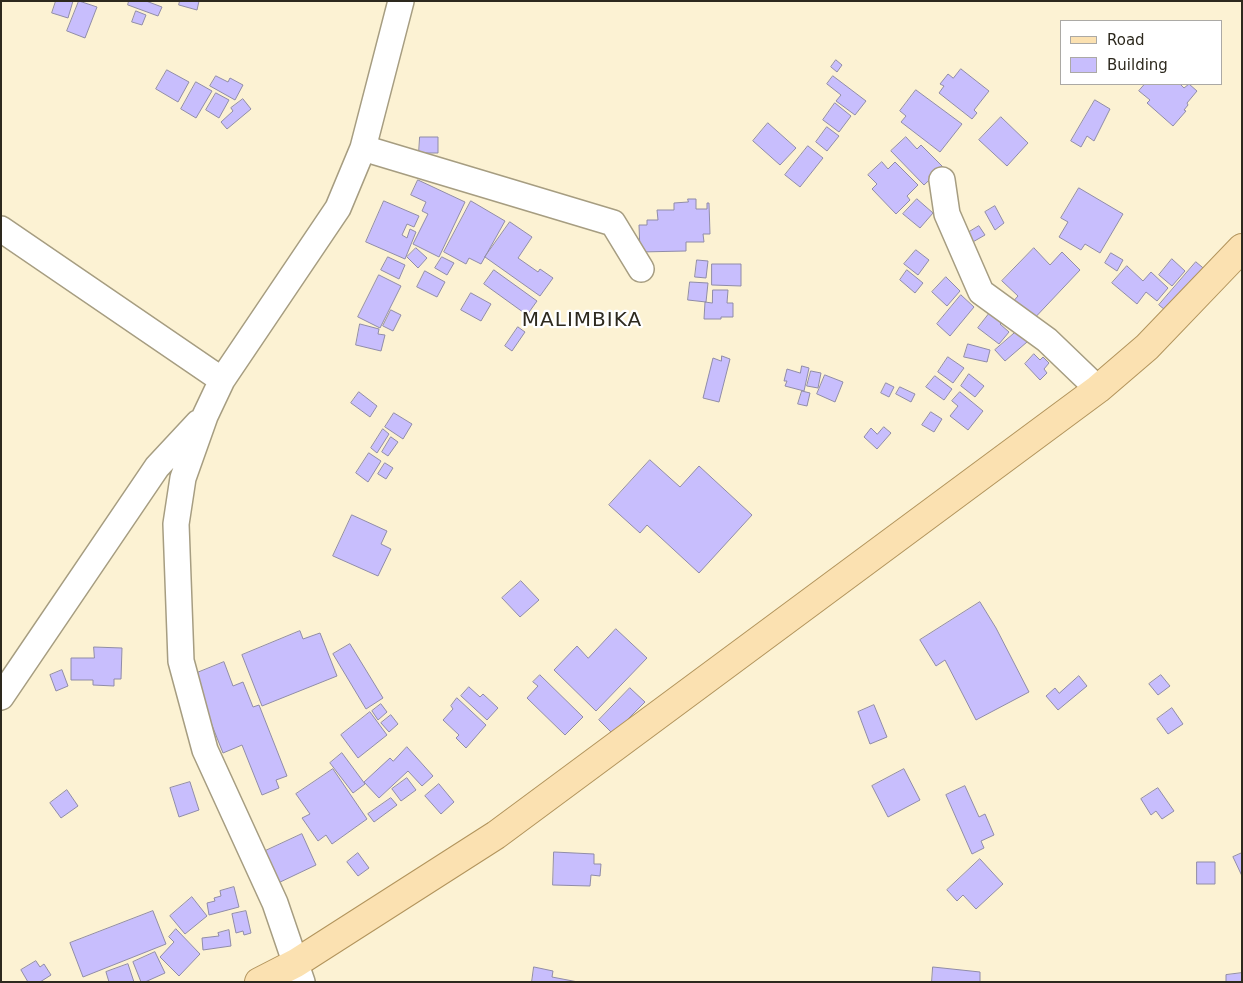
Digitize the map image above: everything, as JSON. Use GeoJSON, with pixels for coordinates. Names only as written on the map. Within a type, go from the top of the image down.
{"type":"FeatureCollection","features":[{"type":"Feature","properties":{"kind":"main road"},"geometry":{"type":"LineString","coordinates":[[259,982],[299,972],[496,835],[1098,389],[1147,346],[1242,248]]}},
{"type":"Feature","properties":{"kind":"street"},"geometry":{"type":"LineString","coordinates":[[299,972],[275,903],[205,750],[181,660],[176,524],[183,478],[205,416],[222,380],[338,208],[363,148],[401,1]]}},
{"type":"Feature","properties":{"kind":"street"},"geometry":{"type":"LineString","coordinates":[[363,148],[613,223],[641,269]]}},
{"type":"Feature","properties":{"kind":"street"},"geometry":{"type":"LineString","coordinates":[[942,180],[947,214],[981,292],[1047,340],[1098,389]]}},
{"type":"Feature","properties":{"kind":"street"},"geometry":{"type":"LineString","coordinates":[[1,229],[222,380]]}},
{"type":"Feature","properties":{"kind":"street"},"geometry":{"type":"LineString","coordinates":[[1,697],[157,467],[205,416]]}},
{"type":"Feature","properties":{"kind":"building"},"geometry":{"type":"Polygon","coordinates":[[[56,1],[73,1],[68,18],[52,13],[56,1]]]}},
{"type":"Feature","properties":{"kind":"building"},"geometry":{"type":"Polygon","coordinates":[[[79,1],[97,7],[85,38],[67,31],[79,1]]]}},
{"type":"Feature","properties":{"kind":"building"},"geometry":{"type":"Polygon","coordinates":[[[129,1],[146,1],[162,7],[158,16],[128,5],[129,1]]]}},
{"type":"Feature","properties":{"kind":"building"},"geometry":{"type":"Polygon","coordinates":[[[180,1],[199,1],[197,10],[179,5],[180,1]]]}},
{"type":"Feature","properties":{"kind":"building"},"geometry":{"type":"Polygon","coordinates":[[[136,11],[146,15],[142,25],[132,22],[136,11]]]}},
{"type":"Feature","properties":{"kind":"building"},"geometry":{"type":"Polygon","coordinates":[[[836,60],[842,65],[837,72],[831,67],[836,60]]]}},
{"type":"Feature","properties":{"kind":"building"},"geometry":{"type":"Polygon","coordinates":[[[961,69],[989,91],[974,110],[977,113],[972,119],[939,93],[944,86],[940,84],[948,74],[953,78],[961,69]]]}},
{"type":"Feature","properties":{"kind":"building"},"geometry":{"type":"Polygon","coordinates":[[[167,70],[189,82],[178,102],[156,89],[167,70]]]}},
{"type":"Feature","properties":{"kind":"building"},"geometry":{"type":"Polygon","coordinates":[[[216,76],[228,82],[230,78],[243,85],[235,100],[210,86],[216,76]]]}},
{"type":"Feature","properties":{"kind":"building"},"geometry":{"type":"Polygon","coordinates":[[[833,76],[866,101],[855,115],[836,101],[841,95],[827,84],[833,76]]]}},
{"type":"Feature","properties":{"kind":"building"},"geometry":{"type":"Polygon","coordinates":[[[196,82],[212,91],[196,118],[181,109],[196,82]]]}},
{"type":"Feature","properties":{"kind":"building"},"geometry":{"type":"Polygon","coordinates":[[[1144,85],[1181,85],[1184,88],[1190,85],[1197,91],[1187,103],[1188,105],[1184,110],[1186,111],[1173,126],[1147,103],[1150,100],[1139,91],[1144,85]]]}},
{"type":"Feature","properties":{"kind":"building"},"geometry":{"type":"Polygon","coordinates":[[[916,90],[962,124],[940,152],[901,122],[906,116],[900,111],[916,90]]]}},
{"type":"Feature","properties":{"kind":"building"},"geometry":{"type":"Polygon","coordinates":[[[216,93],[229,100],[219,118],[206,110],[216,93]]]}},
{"type":"Feature","properties":{"kind":"building"},"geometry":{"type":"Polygon","coordinates":[[[243,99],[251,109],[227,129],[221,122],[233,111],[231,108],[243,99]]]}},
{"type":"Feature","properties":{"kind":"building"},"geometry":{"type":"Polygon","coordinates":[[[1095,100],[1110,109],[1094,141],[1087,136],[1081,147],[1071,141],[1095,100]]]}},
{"type":"Feature","properties":{"kind":"building"},"geometry":{"type":"Polygon","coordinates":[[[835,103],[851,116],[839,132],[823,120],[835,103]]]}},
{"type":"Feature","properties":{"kind":"building"},"geometry":{"type":"Polygon","coordinates":[[[1001,117],[1028,143],[1007,166],[979,140],[1001,117]]]}},
{"type":"Feature","properties":{"kind":"building"},"geometry":{"type":"Polygon","coordinates":[[[768,123],[796,148],[780,165],[753,141],[768,123]]]}},
{"type":"Feature","properties":{"kind":"building"},"geometry":{"type":"Polygon","coordinates":[[[827,127],[839,136],[827,151],[816,142],[827,127]]]}},
{"type":"Feature","properties":{"kind":"building"},"geometry":{"type":"Polygon","coordinates":[[[420,137],[438,137],[438,153],[419,153],[420,137]]]}},
{"type":"Feature","properties":{"kind":"building"},"geometry":{"type":"Polygon","coordinates":[[[906,137],[917,149],[921,145],[943,167],[924,185],[891,151],[906,137]]]}},
{"type":"Feature","properties":{"kind":"building"},"geometry":{"type":"Polygon","coordinates":[[[808,146],[823,158],[800,187],[785,175],[808,146]]]}},
{"type":"Feature","properties":{"kind":"building"},"geometry":{"type":"Polygon","coordinates":[[[882,162],[888,169],[895,162],[918,185],[907,196],[910,200],[896,214],[872,189],[877,184],[868,175],[882,162]]]}},
{"type":"Feature","properties":{"kind":"building"},"geometry":{"type":"Polygon","coordinates":[[[418,180],[465,202],[439,257],[413,244],[428,214],[422,211],[426,202],[411,195],[418,180]]]}},
{"type":"Feature","properties":{"kind":"building"},"geometry":{"type":"Polygon","coordinates":[[[1079,188],[1123,214],[1100,253],[1085,244],[1081,250],[1059,237],[1068,222],[1061,218],[1079,188]]]}},
{"type":"Feature","properties":{"kind":"building"},"geometry":{"type":"Polygon","coordinates":[[[688,199],[696,199],[696,209],[707,209],[707,203],[709,203],[710,234],[703,234],[704,242],[686,242],[686,251],[640,252],[639,225],[647,225],[647,220],[658,220],[657,210],[674,210],[674,203],[688,202],[688,199]]]}},
{"type":"Feature","properties":{"kind":"building"},"geometry":{"type":"Polygon","coordinates":[[[917,199],[933,213],[920,228],[903,214],[917,199]]]}},
{"type":"Feature","properties":{"kind":"building"},"geometry":{"type":"Polygon","coordinates":[[[384,201],[419,216],[414,227],[407,224],[402,235],[407,238],[410,229],[416,232],[405,259],[366,242],[384,201]]]}},
{"type":"Feature","properties":{"kind":"building"},"geometry":{"type":"Polygon","coordinates":[[[471,201],[505,221],[481,264],[469,258],[466,264],[444,252],[471,201]]]}},
{"type":"Feature","properties":{"kind":"building"},"geometry":{"type":"Polygon","coordinates":[[[995,206],[1004,223],[995,230],[985,212],[995,206]]]}},
{"type":"Feature","properties":{"kind":"building"},"geometry":{"type":"Polygon","coordinates":[[[510,222],[532,237],[518,258],[538,272],[540,269],[553,278],[540,296],[485,257],[510,222]]]}},
{"type":"Feature","properties":{"kind":"building"},"geometry":{"type":"Polygon","coordinates":[[[979,226],[985,235],[971,243],[966,234],[979,226]]]}},
{"type":"Feature","properties":{"kind":"building"},"geometry":{"type":"Polygon","coordinates":[[[416,248],[427,258],[418,268],[407,257],[416,248]]]}},
{"type":"Feature","properties":{"kind":"building"},"geometry":{"type":"Polygon","coordinates":[[[1034,248],[1050,265],[1062,252],[1080,270],[1029,324],[1010,305],[1018,296],[1002,281],[1034,248]]]}},
{"type":"Feature","properties":{"kind":"building"},"geometry":{"type":"Polygon","coordinates":[[[916,250],[929,260],[918,275],[904,264],[916,250]]]}},
{"type":"Feature","properties":{"kind":"building"},"geometry":{"type":"Polygon","coordinates":[[[1111,253],[1123,260],[1117,271],[1105,263],[1111,253]]]}},
{"type":"Feature","properties":{"kind":"building"},"geometry":{"type":"Polygon","coordinates":[[[388,257],[405,265],[399,279],[381,270],[388,257]]]}},
{"type":"Feature","properties":{"kind":"building"},"geometry":{"type":"Polygon","coordinates":[[[442,257],[454,263],[447,275],[435,268],[442,257]]]}},
{"type":"Feature","properties":{"kind":"building"},"geometry":{"type":"Polygon","coordinates":[[[1172,259],[1185,271],[1172,286],[1159,275],[1172,259]]]}},
{"type":"Feature","properties":{"kind":"building"},"geometry":{"type":"Polygon","coordinates":[[[697,260],[708,261],[706,278],[695,277],[697,260]]]}},
{"type":"Feature","properties":{"kind":"building"},"geometry":{"type":"Polygon","coordinates":[[[1196,262],[1208,272],[1171,315],[1159,305],[1196,262]]]}},
{"type":"Feature","properties":{"kind":"building"},"geometry":{"type":"Polygon","coordinates":[[[712,264],[741,264],[741,286],[712,285],[712,264]]]}},
{"type":"Feature","properties":{"kind":"building"},"geometry":{"type":"Polygon","coordinates":[[[1127,266],[1143,281],[1151,272],[1168,288],[1157,301],[1146,292],[1137,304],[1112,283],[1127,266]]]}},
{"type":"Feature","properties":{"kind":"building"},"geometry":{"type":"Polygon","coordinates":[[[494,270],[537,301],[527,315],[484,284],[494,270]]]}},
{"type":"Feature","properties":{"kind":"building"},"geometry":{"type":"Polygon","coordinates":[[[907,270],[923,283],[915,293],[900,280],[907,270]]]}},
{"type":"Feature","properties":{"kind":"building"},"geometry":{"type":"Polygon","coordinates":[[[425,271],[445,282],[437,297],[417,287],[425,271]]]}},
{"type":"Feature","properties":{"kind":"building"},"geometry":{"type":"Polygon","coordinates":[[[379,275],[401,286],[380,328],[358,317],[379,275]]]}},
{"type":"Feature","properties":{"kind":"building"},"geometry":{"type":"Polygon","coordinates":[[[946,277],[960,291],[947,306],[932,292],[946,277]]]}},
{"type":"Feature","properties":{"kind":"building"},"geometry":{"type":"Polygon","coordinates":[[[690,282],[708,283],[706,302],[688,300],[690,282]]]}},
{"type":"Feature","properties":{"kind":"building"},"geometry":{"type":"Polygon","coordinates":[[[713,290],[728,290],[727,303],[733,303],[733,317],[704,319],[705,302],[712,303],[713,290]]]}},
{"type":"Feature","properties":{"kind":"building"},"geometry":{"type":"Polygon","coordinates":[[[471,293],[491,304],[481,321],[461,310],[471,293]]]}},
{"type":"Feature","properties":{"kind":"building"},"geometry":{"type":"Polygon","coordinates":[[[961,295],[974,307],[950,336],[937,324],[961,295]]]}},
{"type":"Feature","properties":{"kind":"building"},"geometry":{"type":"Polygon","coordinates":[[[391,310],[401,315],[393,331],[383,326],[391,310]]]}},
{"type":"Feature","properties":{"kind":"building"},"geometry":{"type":"Polygon","coordinates":[[[992,310],[1004,320],[1000,324],[1009,332],[999,344],[978,328],[992,310]]]}},
{"type":"Feature","properties":{"kind":"building"},"geometry":{"type":"Polygon","coordinates":[[[360,324],[379,329],[378,334],[385,335],[381,351],[356,345],[360,324]]]}},
{"type":"Feature","properties":{"kind":"building"},"geometry":{"type":"Polygon","coordinates":[[[518,327],[525,332],[512,351],[505,346],[518,327]]]}},
{"type":"Feature","properties":{"kind":"building"},"geometry":{"type":"Polygon","coordinates":[[[1017,331],[1027,342],[1005,361],[995,350],[1017,331]]]}},
{"type":"Feature","properties":{"kind":"building"},"geometry":{"type":"Polygon","coordinates":[[[968,344],[990,350],[987,362],[964,357],[968,344]]]}},
{"type":"Feature","properties":{"kind":"building"},"geometry":{"type":"Polygon","coordinates":[[[1034,354],[1040,360],[1043,357],[1049,363],[1044,369],[1047,373],[1040,380],[1025,364],[1034,354]]]}},
{"type":"Feature","properties":{"kind":"building"},"geometry":{"type":"Polygon","coordinates":[[[722,356],[730,359],[719,402],[703,398],[713,358],[721,361],[722,356]]]}},
{"type":"Feature","properties":{"kind":"building"},"geometry":{"type":"Polygon","coordinates":[[[948,357],[964,368],[953,383],[938,372],[948,357]]]}},
{"type":"Feature","properties":{"kind":"building"},"geometry":{"type":"Polygon","coordinates":[[[802,366],[809,368],[804,391],[785,386],[787,381],[784,381],[787,369],[800,373],[802,366]]]}},
{"type":"Feature","properties":{"kind":"building"},"geometry":{"type":"Polygon","coordinates":[[[811,371],[821,373],[818,388],[807,386],[811,371]]]}},
{"type":"Feature","properties":{"kind":"building"},"geometry":{"type":"Polygon","coordinates":[[[969,374],[984,386],[975,397],[961,386],[969,374]]]}},
{"type":"Feature","properties":{"kind":"building"},"geometry":{"type":"Polygon","coordinates":[[[825,375],[843,382],[835,402],[817,394],[825,375]]]}},
{"type":"Feature","properties":{"kind":"building"},"geometry":{"type":"Polygon","coordinates":[[[935,376],[952,389],[944,400],[926,387],[935,376]]]}},
{"type":"Feature","properties":{"kind":"building"},"geometry":{"type":"Polygon","coordinates":[[[886,383],[894,387],[889,397],[881,393],[886,383]]]}},
{"type":"Feature","properties":{"kind":"building"},"geometry":{"type":"Polygon","coordinates":[[[900,387],[915,394],[911,402],[896,394],[900,387]]]}},
{"type":"Feature","properties":{"kind":"building"},"geometry":{"type":"Polygon","coordinates":[[[802,391],[810,393],[807,406],[798,404],[802,391]]]}},
{"type":"Feature","properties":{"kind":"building"},"geometry":{"type":"Polygon","coordinates":[[[359,392],[377,406],[370,417],[351,403],[359,392]]]}},
{"type":"Feature","properties":{"kind":"building"},"geometry":{"type":"Polygon","coordinates":[[[960,392],[983,411],[968,430],[950,416],[958,406],[952,401],[960,392]]]}},
{"type":"Feature","properties":{"kind":"building"},"geometry":{"type":"Polygon","coordinates":[[[931,412],[942,419],[934,432],[922,425],[931,412]]]}},
{"type":"Feature","properties":{"kind":"building"},"geometry":{"type":"Polygon","coordinates":[[[394,413],[412,424],[403,439],[385,427],[394,413]]]}},
{"type":"Feature","properties":{"kind":"building"},"geometry":{"type":"Polygon","coordinates":[[[884,427],[891,433],[877,449],[864,437],[871,428],[877,434],[884,427]]]}},
{"type":"Feature","properties":{"kind":"building"},"geometry":{"type":"Polygon","coordinates":[[[383,429],[389,434],[377,453],[371,448],[383,429]]]}},
{"type":"Feature","properties":{"kind":"building"},"geometry":{"type":"Polygon","coordinates":[[[391,437],[398,442],[388,456],[382,452],[391,437]]]}},
{"type":"Feature","properties":{"kind":"building"},"geometry":{"type":"Polygon","coordinates":[[[369,453],[381,461],[368,482],[356,473],[369,453]]]}},
{"type":"Feature","properties":{"kind":"building"},"geometry":{"type":"Polygon","coordinates":[[[650,460],[680,487],[699,466],[752,515],[699,573],[647,525],[640,533],[609,505],[650,460]]]}},
{"type":"Feature","properties":{"kind":"building"},"geometry":{"type":"Polygon","coordinates":[[[385,463],[393,468],[386,479],[378,474],[385,463]]]}},
{"type":"Feature","properties":{"kind":"building"},"geometry":{"type":"Polygon","coordinates":[[[352,515],[387,531],[381,544],[391,549],[378,576],[333,556],[352,515]]]}},
{"type":"Feature","properties":{"kind":"building"},"geometry":{"type":"Polygon","coordinates":[[[521,581],[539,600],[520,617],[502,598],[521,581]]]}},
{"type":"Feature","properties":{"kind":"building"},"geometry":{"type":"Polygon","coordinates":[[[980,602],[996,628],[1029,692],[976,720],[945,660],[936,666],[920,640],[980,602]]]}},
{"type":"Feature","properties":{"kind":"building"},"geometry":{"type":"Polygon","coordinates":[[[616,629],[647,658],[596,711],[554,670],[577,646],[588,658],[616,629]]]}},
{"type":"Feature","properties":{"kind":"building"},"geometry":{"type":"Polygon","coordinates":[[[300,631],[303,639],[320,633],[337,676],[262,706],[242,655],[300,631]]]}},
{"type":"Feature","properties":{"kind":"building"},"geometry":{"type":"Polygon","coordinates":[[[350,644],[383,698],[366,709],[333,654],[350,644]]]}},
{"type":"Feature","properties":{"kind":"building"},"geometry":{"type":"Polygon","coordinates":[[[94,647],[122,648],[121,679],[114,679],[114,686],[93,685],[93,680],[71,680],[71,658],[94,658],[94,647]]]}},
{"type":"Feature","properties":{"kind":"building"},"geometry":{"type":"Polygon","coordinates":[[[224,662],[233,686],[243,682],[253,707],[259,705],[287,776],[276,780],[279,788],[262,795],[242,745],[223,753],[192,675],[224,662]]]}},
{"type":"Feature","properties":{"kind":"building"},"geometry":{"type":"Polygon","coordinates":[[[62,670],[68,686],[56,691],[50,675],[62,670]]]}},
{"type":"Feature","properties":{"kind":"building"},"geometry":{"type":"Polygon","coordinates":[[[540,675],[583,717],[565,735],[527,698],[538,686],[533,682],[540,675]]]}},
{"type":"Feature","properties":{"kind":"building"},"geometry":{"type":"Polygon","coordinates":[[[1161,675],[1170,686],[1158,695],[1149,684],[1161,675]]]}},
{"type":"Feature","properties":{"kind":"building"},"geometry":{"type":"Polygon","coordinates":[[[1079,676],[1087,686],[1058,710],[1046,696],[1055,688],[1059,693],[1079,676]]]}},
{"type":"Feature","properties":{"kind":"building"},"geometry":{"type":"Polygon","coordinates":[[[469,687],[480,697],[483,694],[498,708],[487,720],[461,696],[469,687]]]}},
{"type":"Feature","properties":{"kind":"building"},"geometry":{"type":"Polygon","coordinates":[[[630,688],[645,702],[613,734],[599,720],[630,688]]]}},
{"type":"Feature","properties":{"kind":"building"},"geometry":{"type":"Polygon","coordinates":[[[457,698],[486,725],[466,748],[456,738],[459,735],[443,720],[453,709],[451,706],[457,698]]]}},
{"type":"Feature","properties":{"kind":"building"},"geometry":{"type":"Polygon","coordinates":[[[381,704],[387,712],[378,720],[372,711],[381,704]]]}},
{"type":"Feature","properties":{"kind":"building"},"geometry":{"type":"Polygon","coordinates":[[[874,705],[887,737],[870,744],[858,712],[874,705]]]}},
{"type":"Feature","properties":{"kind":"building"},"geometry":{"type":"Polygon","coordinates":[[[1172,708],[1183,724],[1168,734],[1157,719],[1172,708]]]}},
{"type":"Feature","properties":{"kind":"building"},"geometry":{"type":"Polygon","coordinates":[[[370,712],[387,735],[358,758],[341,735],[370,712]]]}},
{"type":"Feature","properties":{"kind":"building"},"geometry":{"type":"Polygon","coordinates":[[[391,715],[398,724],[389,732],[381,723],[391,715]]]}},
{"type":"Feature","properties":{"kind":"building"},"geometry":{"type":"Polygon","coordinates":[[[407,747],[433,776],[422,786],[408,771],[379,798],[364,782],[390,758],[393,761],[407,747]]]}},
{"type":"Feature","properties":{"kind":"building"},"geometry":{"type":"Polygon","coordinates":[[[342,753],[365,784],[353,793],[330,763],[342,753]]]}},
{"type":"Feature","properties":{"kind":"building"},"geometry":{"type":"Polygon","coordinates":[[[333,769],[367,819],[332,844],[326,835],[318,841],[302,818],[310,814],[296,794],[333,769]]]}},
{"type":"Feature","properties":{"kind":"building"},"geometry":{"type":"Polygon","coordinates":[[[904,769],[920,800],[888,817],[872,786],[904,769]]]}},
{"type":"Feature","properties":{"kind":"building"},"geometry":{"type":"Polygon","coordinates":[[[407,778],[416,790],[401,801],[392,789],[407,778]]]}},
{"type":"Feature","properties":{"kind":"building"},"geometry":{"type":"Polygon","coordinates":[[[190,782],[199,810],[179,817],[170,788],[190,782]]]}},
{"type":"Feature","properties":{"kind":"building"},"geometry":{"type":"Polygon","coordinates":[[[439,784],[454,802],[441,814],[425,796],[439,784]]]}},
{"type":"Feature","properties":{"kind":"building"},"geometry":{"type":"Polygon","coordinates":[[[965,786],[979,817],[985,814],[994,835],[981,841],[984,848],[972,854],[946,795],[965,786]]]}},
{"type":"Feature","properties":{"kind":"building"},"geometry":{"type":"Polygon","coordinates":[[[1158,788],[1174,811],[1162,819],[1156,811],[1151,815],[1141,799],[1158,788]]]}},
{"type":"Feature","properties":{"kind":"building"},"geometry":{"type":"Polygon","coordinates":[[[67,790],[78,806],[61,818],[50,803],[67,790]]]}},
{"type":"Feature","properties":{"kind":"building"},"geometry":{"type":"Polygon","coordinates":[[[391,798],[397,805],[374,822],[368,814],[391,798]]]}},
{"type":"Feature","properties":{"kind":"building"},"geometry":{"type":"Polygon","coordinates":[[[302,834],[316,865],[276,884],[261,853],[302,834]]]}},
{"type":"Feature","properties":{"kind":"building"},"geometry":{"type":"Polygon","coordinates":[[[554,852],[594,854],[594,864],[601,864],[600,876],[591,875],[590,886],[553,885],[554,852]]]}},
{"type":"Feature","properties":{"kind":"building"},"geometry":{"type":"Polygon","coordinates":[[[358,853],[369,868],[358,876],[347,862],[358,853]]]}},
{"type":"Feature","properties":{"kind":"building"},"geometry":{"type":"Polygon","coordinates":[[[1242,853],[1242,876],[1233,857],[1242,853]]]}},
{"type":"Feature","properties":{"kind":"building"},"geometry":{"type":"Polygon","coordinates":[[[980,859],[1003,884],[976,909],[963,895],[957,901],[947,890],[980,859]]]}},
{"type":"Feature","properties":{"kind":"building"},"geometry":{"type":"Polygon","coordinates":[[[1197,862],[1215,862],[1215,884],[1197,884],[1197,862]]]}},
{"type":"Feature","properties":{"kind":"building"},"geometry":{"type":"Polygon","coordinates":[[[234,887],[239,907],[209,915],[207,903],[215,901],[214,898],[221,896],[220,891],[234,887]]]}},
{"type":"Feature","properties":{"kind":"building"},"geometry":{"type":"Polygon","coordinates":[[[192,897],[207,916],[185,934],[170,916],[192,897]]]}},
{"type":"Feature","properties":{"kind":"building"},"geometry":{"type":"Polygon","coordinates":[[[153,911],[166,944],[83,977],[70,943],[153,911]]]}},
{"type":"Feature","properties":{"kind":"building"},"geometry":{"type":"Polygon","coordinates":[[[246,911],[251,933],[244,935],[243,931],[236,933],[232,914],[246,911]]]}},
{"type":"Feature","properties":{"kind":"building"},"geometry":{"type":"Polygon","coordinates":[[[176,929],[200,954],[179,976],[160,957],[174,942],[169,937],[176,929]]]}},
{"type":"Feature","properties":{"kind":"building"},"geometry":{"type":"Polygon","coordinates":[[[229,930],[231,946],[203,950],[202,938],[219,936],[218,933],[229,930]]]}},
{"type":"Feature","properties":{"kind":"building"},"geometry":{"type":"Polygon","coordinates":[[[155,952],[165,973],[141,982],[133,962],[155,952]]]}},
{"type":"Feature","properties":{"kind":"building"},"geometry":{"type":"Polygon","coordinates":[[[36,961],[40,967],[44,964],[51,975],[40,982],[28,982],[21,970],[36,961]]]}},
{"type":"Feature","properties":{"kind":"building"},"geometry":{"type":"Polygon","coordinates":[[[128,964],[134,982],[109,982],[106,972],[128,964]]]}},
{"type":"Feature","properties":{"kind":"building"},"geometry":{"type":"Polygon","coordinates":[[[534,967],[553,971],[552,977],[578,982],[532,982],[534,967]]]}},
{"type":"Feature","properties":{"kind":"building"},"geometry":{"type":"Polygon","coordinates":[[[933,967],[980,972],[980,982],[932,982],[933,967]]]}},
{"type":"Feature","properties":{"kind":"building"},"geometry":{"type":"Polygon","coordinates":[[[1242,973],[1242,982],[1226,982],[1226,975],[1242,973]]]}},
{"type":"Feature","properties":{"kind":"district","name":"MALIMBIKA"},"geometry":{"type":"Point","coordinates":[582,321]}}]}
